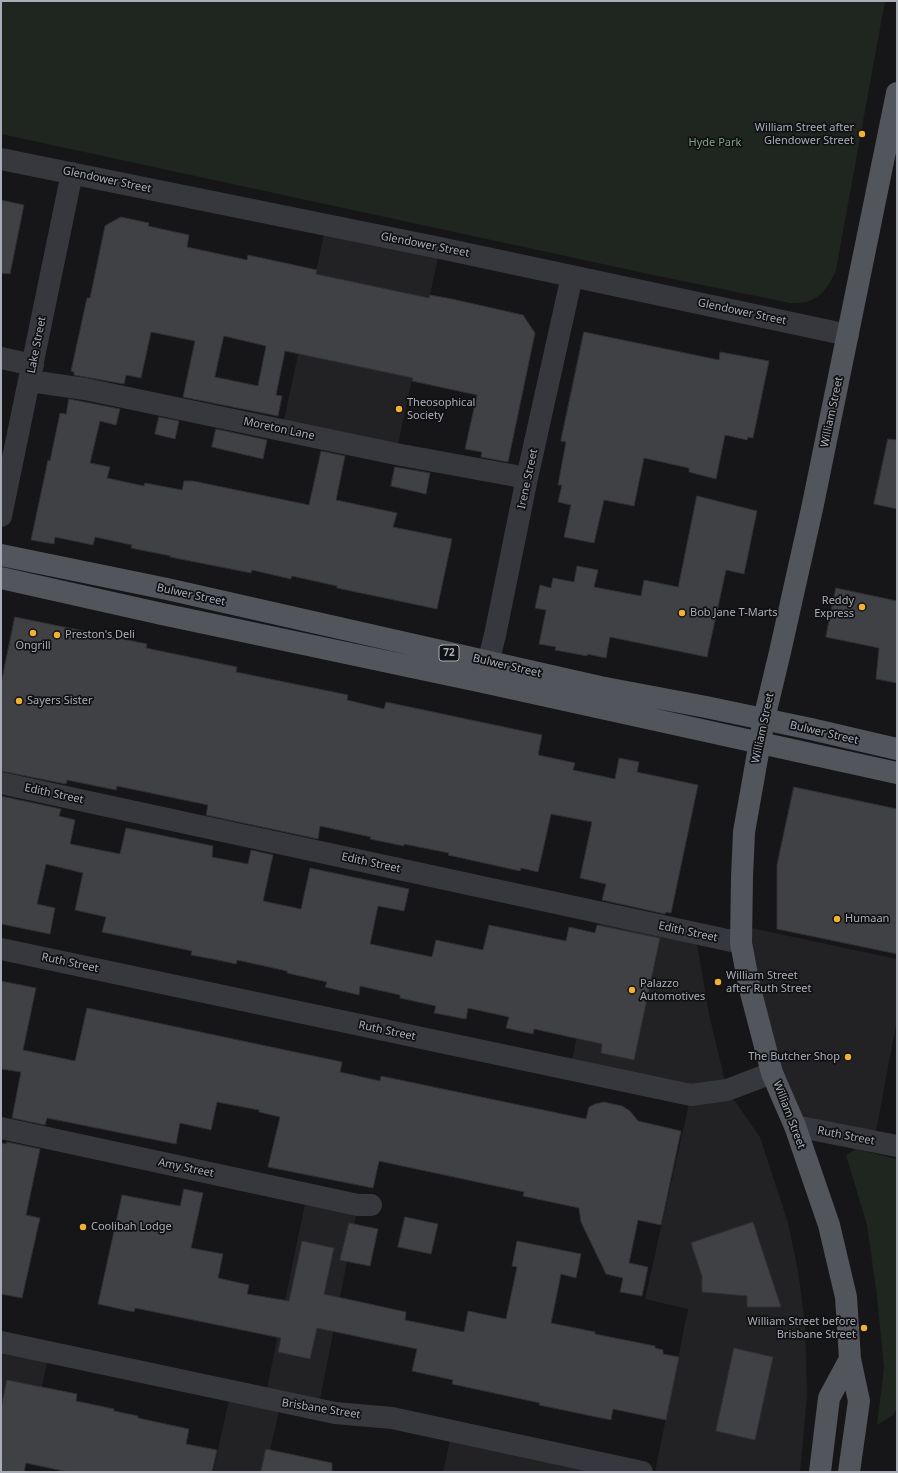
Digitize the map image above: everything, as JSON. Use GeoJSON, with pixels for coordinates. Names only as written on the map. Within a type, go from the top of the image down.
{"type":"FeatureCollection","features":[{"type":"Feature","properties":{"kind":"main road","name":"William Street"},"geometry":{"type":"LineString","coordinates":[[849,1472],[859,1401],[850,1359],[846,1297],[829,1225],[795,1126],[772,1073],[749,985],[741,943],[742,877],[744,832],[759,742],[812,509],[897,93]]}},
{"type":"Feature","properties":{"kind":"main road","name":"Bulwer Street"},"geometry":{"type":"LineString","coordinates":[[1,555],[167,589],[759,742],[897,773]]}},
{"type":"Feature","properties":{"kind":"main road","name":"Bulwer Street"},"geometry":{"type":"LineString","coordinates":[[1,578],[162,614],[485,671],[600,687],[764,719],[897,750]]}},
{"type":"Feature","properties":{"kind":"main road"},"geometry":{"type":"LineString","coordinates":[[820,1472],[829,1398],[850,1359]]}},
{"type":"Feature","properties":{"kind":"street","name":"Glendower Street"},"geometry":{"type":"LineString","coordinates":[[1,159],[440,248],[848,335]]}},
{"type":"Feature","properties":{"kind":"street","name":"Lake Street"},"geometry":{"type":"LineString","coordinates":[[1,516],[72,173]]}},
{"type":"Feature","properties":{"kind":"street","name":"Irene Street"},"geometry":{"type":"LineString","coordinates":[[485,671],[495,635],[527,478],[572,276]]}},
{"type":"Feature","properties":{"kind":"street","name":"Moreton Lane"},"geometry":{"type":"LineString","coordinates":[[1,358],[31,373],[85,389],[396,454],[527,478]]}},
{"type":"Feature","properties":{"kind":"street","name":"Edith Street"},"geometry":{"type":"LineString","coordinates":[[1,783],[741,943]]}},
{"type":"Feature","properties":{"kind":"street","name":"Ruth Street"},"geometry":{"type":"LineString","coordinates":[[1,949],[691,1095],[727,1090],[772,1073]]}},
{"type":"Feature","properties":{"kind":"street","name":"Ruth Street"},"geometry":{"type":"LineString","coordinates":[[795,1126],[897,1146]]}},
{"type":"Feature","properties":{"kind":"street","name":"Amy Street"},"geometry":{"type":"LineString","coordinates":[[1,1128],[358,1205],[370,1205]]}},
{"type":"Feature","properties":{"kind":"street","name":"Brisbane Street"},"geometry":{"type":"LineString","coordinates":[[1,1342],[329,1412],[392,1418],[586,1466],[642,1472]]}},
{"type":"Feature","properties":{"kind":"shaded area"},"geometry":{"type":"Polygon","coordinates":[[[326,225],[440,248],[396,454],[282,429],[326,225]]]}},
{"type":"Feature","properties":{"kind":"shaded area"},"geometry":{"type":"Polygon","coordinates":[[[603,913],[695,933],[709,1014],[727,1090],[760,1137],[788,1223],[798,1271],[805,1324],[807,1396],[800,1472],[655,1472],[688,1309],[645,1299],[691,1095],[570,1069],[603,913]]]}},
{"type":"Feature","properties":{"kind":"shaded area"},"geometry":{"type":"Polygon","coordinates":[[[742,926],[897,959],[897,1020],[874,1142],[795,1126],[742,926]]]}},
{"type":"Feature","properties":{"kind":"shaded area"},"geometry":{"type":"Polygon","coordinates":[[[307,1194],[358,1205],[318,1410],[281,1402],[265,1472],[213,1472],[231,1391],[265,1398],[307,1194]]]}},
{"type":"Feature","properties":{"kind":"shaded area"},"geometry":{"type":"Polygon","coordinates":[[[1,1342],[49,1353],[24,1472],[1,1472],[1,1342]]]}},
{"type":"Feature","properties":{"kind":"shaded area"},"geometry":{"type":"Polygon","coordinates":[[[452,1431],[642,1472],[443,1472],[452,1431]]]}},
{"type":"Feature","properties":{"kind":"green space","name":"Hyde Park"},"geometry":{"type":"Polygon","coordinates":[[[1,1],[885,1],[836,270],[825,290],[817,297],[806,302],[790,303],[658,276],[1,134],[1,1]]]}},
{"type":"Feature","properties":{"kind":"green space"},"geometry":{"type":"Polygon","coordinates":[[[856,1149],[897,1159],[897,1408],[893,1415],[877,1425],[884,1368],[877,1296],[867,1225],[846,1155],[856,1149]]]}},
{"type":"Feature","properties":{"kind":"building"},"geometry":{"type":"Polygon","coordinates":[[[1,200],[24,205],[10,274],[1,273],[1,200]]]}},
{"type":"Feature","properties":{"kind":"building"},"geometry":{"type":"Polygon","coordinates":[[[121,217],[149,223],[148,226],[189,235],[187,247],[247,260],[248,255],[317,270],[316,274],[429,298],[430,295],[452,299],[523,315],[535,333],[508,462],[481,457],[482,452],[465,449],[477,395],[412,381],[413,378],[285,351],[276,395],[282,396],[278,416],[183,397],[195,341],[151,332],[141,378],[126,375],[124,384],[74,375],[74,372],[71,371],[87,298],[90,298],[105,226],[121,217]],[[224,336],[215,377],[258,386],[266,346],[224,336]]]}},
{"type":"Feature","properties":{"kind":"building"},"geometry":{"type":"Polygon","coordinates":[[[584,332],[719,360],[720,352],[769,361],[753,438],[748,437],[747,440],[725,435],[716,479],[689,472],[689,468],[644,458],[634,506],[604,500],[594,543],[564,537],[571,505],[558,502],[562,485],[558,485],[566,442],[561,441],[584,332]]]}},
{"type":"Feature","properties":{"kind":"building"},"geometry":{"type":"Polygon","coordinates":[[[69,399],[120,409],[116,425],[100,421],[90,463],[110,467],[107,478],[144,486],[145,483],[182,490],[184,481],[193,481],[309,505],[321,451],[345,456],[336,500],[397,513],[393,527],[452,539],[437,609],[337,588],[337,586],[292,576],[291,579],[252,570],[251,573],[170,557],[171,556],[131,548],[132,545],[95,537],[93,545],[55,537],[54,544],[31,540],[48,460],[50,461],[60,413],[66,414],[69,399]]]}},
{"type":"Feature","properties":{"kind":"building"},"geometry":{"type":"Polygon","coordinates":[[[159,417],[179,421],[175,439],[155,434],[159,417]]]}},
{"type":"Feature","properties":{"kind":"building"},"geometry":{"type":"Polygon","coordinates":[[[216,429],[267,440],[263,459],[212,447],[216,429]]]}},
{"type":"Feature","properties":{"kind":"building"},"geometry":{"type":"Polygon","coordinates":[[[888,439],[897,440],[897,509],[874,504],[888,439]]]}},
{"type":"Feature","properties":{"kind":"building"},"geometry":{"type":"Polygon","coordinates":[[[395,467],[430,473],[426,494],[391,486],[395,467]]]}},
{"type":"Feature","properties":{"kind":"building"},"geometry":{"type":"Polygon","coordinates":[[[697,496],[757,511],[744,574],[726,570],[707,657],[610,637],[606,658],[555,650],[556,647],[539,644],[546,610],[535,608],[540,585],[551,588],[553,578],[574,582],[577,566],[598,570],[594,587],[641,596],[644,580],[678,587],[697,496]]]}},
{"type":"Feature","properties":{"kind":"building"},"geometry":{"type":"Polygon","coordinates":[[[836,588],[897,601],[897,683],[876,679],[879,648],[826,637],[836,588]]]}},
{"type":"Feature","properties":{"kind":"building"},"geometry":{"type":"Polygon","coordinates":[[[15,617],[147,644],[146,648],[237,667],[236,672],[348,695],[347,700],[384,709],[386,702],[542,735],[538,755],[575,763],[573,770],[615,779],[619,758],[639,762],[637,772],[698,785],[671,913],[666,912],[665,914],[602,900],[606,884],[580,878],[592,822],[551,814],[538,872],[521,868],[520,871],[448,855],[449,853],[370,839],[371,837],[320,826],[318,839],[206,815],[208,805],[117,786],[116,790],[67,780],[66,784],[1,771],[1,684],[15,617]]]}},
{"type":"Feature","properties":{"kind":"building"},"geometry":{"type":"Polygon","coordinates":[[[794,787],[897,809],[897,954],[777,929],[777,865],[794,787]]]}},
{"type":"Feature","properties":{"kind":"building"},"geometry":{"type":"Polygon","coordinates":[[[1,796],[61,809],[59,816],[75,820],[70,844],[120,854],[126,828],[213,846],[212,857],[248,864],[251,850],[273,855],[263,901],[301,909],[310,868],[409,889],[404,911],[378,906],[370,944],[432,957],[436,940],[483,950],[489,925],[566,941],[569,927],[595,933],[597,925],[660,938],[634,1060],[601,1053],[602,1044],[534,1029],[533,1034],[506,1028],[509,1017],[468,1008],[466,1019],[434,1013],[436,1006],[400,998],[400,995],[360,986],[359,995],[325,987],[327,982],[287,973],[287,971],[237,960],[236,964],[191,955],[192,951],[102,932],[106,917],[75,910],[83,873],[46,864],[37,904],[55,908],[50,934],[1,924],[1,796]]]}},
{"type":"Feature","properties":{"kind":"building"},"geometry":{"type":"Polygon","coordinates":[[[1,981],[36,988],[23,1050],[75,1061],[87,1008],[342,1062],[340,1072],[380,1081],[381,1076],[586,1119],[589,1107],[604,1102],[622,1106],[630,1111],[638,1121],[681,1131],[661,1225],[638,1220],[629,1263],[648,1267],[642,1296],[620,1292],[623,1278],[606,1274],[581,1222],[579,1208],[523,1196],[524,1192],[379,1161],[373,1188],[268,1167],[280,1117],[259,1112],[259,1110],[217,1102],[211,1130],[180,1123],[176,1144],[47,1118],[45,1125],[12,1118],[21,1072],[1,1069],[1,981]]]}},
{"type":"Feature","properties":{"kind":"building"},"geometry":{"type":"Polygon","coordinates":[[[7,1142],[40,1149],[26,1215],[40,1218],[22,1298],[1,1294],[1,1143],[6,1144],[7,1142]]]}},
{"type":"Feature","properties":{"kind":"building"},"geometry":{"type":"Polygon","coordinates":[[[184,1189],[203,1193],[191,1248],[223,1254],[218,1278],[249,1285],[247,1294],[289,1301],[302,1241],[334,1248],[324,1294],[406,1312],[405,1320],[464,1332],[468,1311],[506,1319],[517,1267],[512,1266],[517,1241],[581,1254],[576,1278],[561,1274],[551,1323],[595,1332],[595,1334],[655,1346],[655,1348],[663,1350],[663,1354],[679,1357],[666,1420],[613,1409],[611,1420],[539,1405],[540,1403],[452,1384],[453,1380],[412,1371],[417,1349],[317,1328],[310,1359],[278,1352],[281,1338],[135,1308],[134,1312],[98,1304],[122,1195],[180,1206],[184,1189]]]}},
{"type":"Feature","properties":{"kind":"building"},"geometry":{"type":"Polygon","coordinates":[[[405,1217],[438,1224],[431,1254],[398,1247],[405,1217]]]}},
{"type":"Feature","properties":{"kind":"building"},"geometry":{"type":"Polygon","coordinates":[[[753,1222],[781,1307],[747,1307],[747,1296],[702,1292],[702,1276],[691,1243],[753,1222]]]}},
{"type":"Feature","properties":{"kind":"building"},"geometry":{"type":"Polygon","coordinates":[[[349,1223],[378,1229],[370,1266],[340,1260],[349,1223]]]}},
{"type":"Feature","properties":{"kind":"building"},"geometry":{"type":"Polygon","coordinates":[[[734,1348],[773,1357],[755,1440],[716,1431],[734,1348]]]}},
{"type":"Feature","properties":{"kind":"building"},"geometry":{"type":"Polygon","coordinates":[[[7,1380],[77,1394],[76,1401],[114,1409],[114,1411],[138,1416],[138,1418],[189,1429],[186,1444],[217,1450],[212,1472],[68,1472],[26,1463],[24,1472],[1,1472],[1,1409],[7,1380]]]}},
{"type":"Feature","properties":{"kind":"building"},"geometry":{"type":"Polygon","coordinates":[[[266,1449],[332,1463],[332,1472],[261,1472],[266,1449]]]}},
{"type":"Feature","properties":{"kind":"place","name":"William Street after Glendower Street"},"geometry":{"type":"Point","coordinates":[862,134]}},
{"type":"Feature","properties":{"kind":"place","name":"Theosophical Society"},"geometry":{"type":"Point","coordinates":[399,409]}},
{"type":"Feature","properties":{"kind":"place","name":"Reddy Express"},"geometry":{"type":"Point","coordinates":[862,607]}},
{"type":"Feature","properties":{"kind":"place","name":"Bob Jane T-Marts"},"geometry":{"type":"Point","coordinates":[682,613]}},
{"type":"Feature","properties":{"kind":"place","name":"Ongrill"},"geometry":{"type":"Point","coordinates":[33,633]}},
{"type":"Feature","properties":{"kind":"place","name":"Preston's Deli"},"geometry":{"type":"Point","coordinates":[57,635]}},
{"type":"Feature","properties":{"kind":"place","name":"Sayers Sister"},"geometry":{"type":"Point","coordinates":[19,701]}},
{"type":"Feature","properties":{"kind":"place","name":"Humaan"},"geometry":{"type":"Point","coordinates":[837,919]}},
{"type":"Feature","properties":{"kind":"place","name":"William Street after Ruth Street"},"geometry":{"type":"Point","coordinates":[718,982]}},
{"type":"Feature","properties":{"kind":"place","name":"Palazzo Automotives"},"geometry":{"type":"Point","coordinates":[632,990]}},
{"type":"Feature","properties":{"kind":"place","name":"The Butcher Shop"},"geometry":{"type":"Point","coordinates":[848,1057]}},
{"type":"Feature","properties":{"kind":"place","name":"Coolibah Lodge"},"geometry":{"type":"Point","coordinates":[83,1227]}},
{"type":"Feature","properties":{"kind":"place","name":"William Street before Brisbane Street"},"geometry":{"type":"Point","coordinates":[864,1328]}}]}
